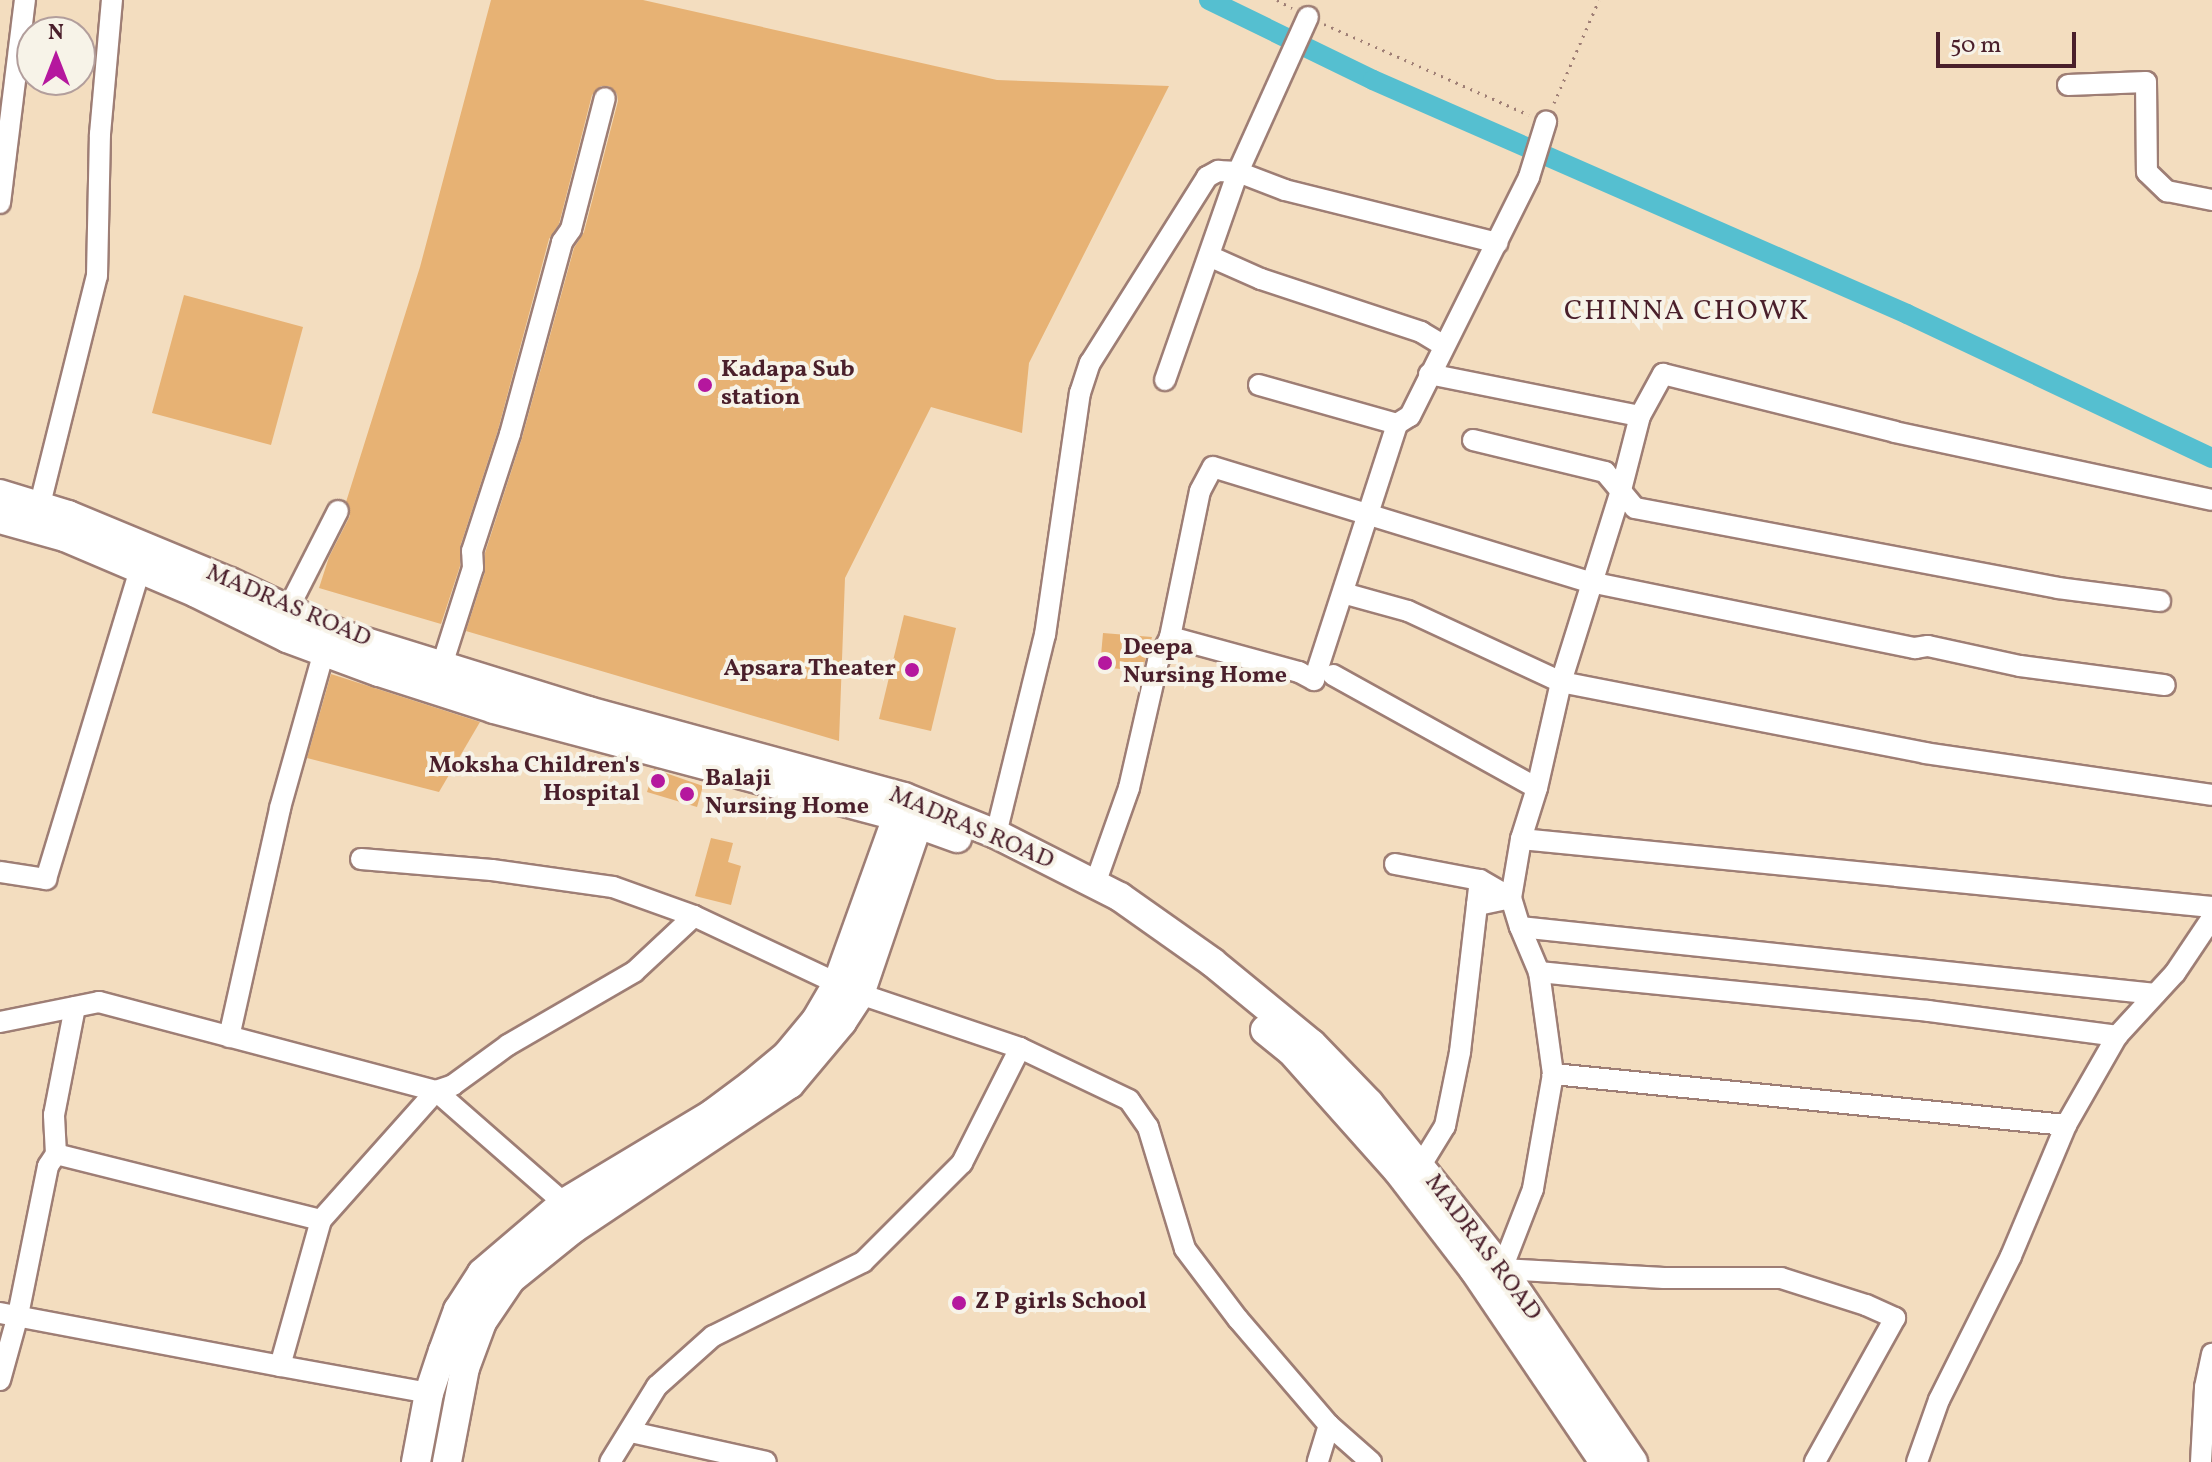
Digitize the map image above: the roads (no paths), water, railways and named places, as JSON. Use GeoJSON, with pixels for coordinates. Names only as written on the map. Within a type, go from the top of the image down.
{"type":"FeatureCollection","features":[{"type":"Feature","properties":{"kind":"main road","name":"MADRAS ROAD"},"geometry":{"type":"LineString","coordinates":[[0,494],[37,517],[83,521],[340,634],[996,834],[1120,897],[1212,962],[1312,1044],[1410,1168],[1502,1269],[1633,1462]]}},
{"type":"Feature","properties":{"kind":"main road"},"geometry":{"type":"LineString","coordinates":[[0,519],[37,517],[65,537],[324,651],[494,709],[911,810],[1102,905],[1291,1051],[1410,1168],[1474,1270],[1604,1462]]}},
{"type":"Feature","properties":{"kind":"main road"},"geometry":{"type":"LineString","coordinates":[[447,1462],[465,1368],[482,1322],[511,1279],[573,1229],[790,1084],[828,1041],[911,810]]}},
{"type":"Feature","properties":{"kind":"main road"},"geometry":{"type":"LineString","coordinates":[[416,1462],[429,1393],[458,1310],[470,1290],[507,1250],[564,1203],[712,1114],[751,1085],[787,1055],[816,1020],[848,989]]}},
{"type":"Feature","properties":{"kind":"street"},"geometry":{"type":"LineString","coordinates":[[0,203],[25,0]]}},
{"type":"Feature","properties":{"kind":"street"},"geometry":{"type":"LineString","coordinates":[[37,517],[97,276],[100,134],[112,0]]}},
{"type":"Feature","properties":{"kind":"street"},"geometry":{"type":"LineString","coordinates":[[1165,380],[1238,172],[1308,17]]}},
{"type":"Feature","properties":{"kind":"street"},"geometry":{"type":"LineString","coordinates":[[2068,85],[2146,82],[2147,172],[2167,191],[2212,200]]}},
{"type":"Feature","properties":{"kind":"street"},"geometry":{"type":"LineString","coordinates":[[442,665],[473,568],[472,551],[510,434],[562,242],[571,229],[605,98]]}},
{"type":"Feature","properties":{"kind":"street"},"geometry":{"type":"LineString","coordinates":[[1170,637],[1299,672],[1314,680],[1397,424],[1410,416],[1443,345],[1498,243],[1533,164],[1542,132]]}},
{"type":"Feature","properties":{"kind":"street"},"geometry":{"type":"LineString","coordinates":[[996,834],[1045,635],[1072,442],[1090,363],[1207,177],[1218,171],[1238,172],[1285,190],[1498,243]]}},
{"type":"Feature","properties":{"kind":"street"},"geometry":{"type":"LineString","coordinates":[[1209,256],[1261,279],[1421,332],[1443,345]]}},
{"type":"Feature","properties":{"kind":"street"},"geometry":{"type":"LineString","coordinates":[[1429,374],[1640,416]]}},
{"type":"Feature","properties":{"kind":"street"},"geometry":{"type":"LineString","coordinates":[[1815,1462],[1895,1318],[1781,1278],[1664,1278],[1502,1269],[1533,1189],[1553,1074],[1539,972],[1511,898],[1521,839],[1537,788],[1561,682],[1621,490],[1640,416],[1663,374],[1895,432],[2211,498]]}},
{"type":"Feature","properties":{"kind":"street"},"geometry":{"type":"LineString","coordinates":[[1259,385],[1397,424]]}},
{"type":"Feature","properties":{"kind":"street"},"geometry":{"type":"LineString","coordinates":[[1473,440],[1605,472],[1635,508],[2058,588],[2160,601]]}},
{"type":"Feature","properties":{"kind":"street"},"geometry":{"type":"LineString","coordinates":[[1095,884],[1129,788],[1158,661],[1170,637],[1200,491],[1213,467],[1590,582],[1915,648],[1928,646],[2020,666],[2165,685]]}},
{"type":"Feature","properties":{"kind":"street"},"geometry":{"type":"LineString","coordinates":[[288,609],[338,511]]}},
{"type":"Feature","properties":{"kind":"street"},"geometry":{"type":"LineString","coordinates":[[0,872],[46,879],[140,569]]}},
{"type":"Feature","properties":{"kind":"street"},"geometry":{"type":"LineString","coordinates":[[1343,593],[1408,611],[1561,682],[1925,753],[2212,795]]}},
{"type":"Feature","properties":{"kind":"street"},"geometry":{"type":"LineString","coordinates":[[229,1037],[280,808],[324,651]]}},
{"type":"Feature","properties":{"kind":"street"},"geometry":{"type":"LineString","coordinates":[[1333,675],[1537,788]]}},
{"type":"Feature","properties":{"kind":"street"},"geometry":{"type":"LineString","coordinates":[[1521,839],[2212,907]]}},
{"type":"Feature","properties":{"kind":"street"},"geometry":{"type":"LineString","coordinates":[[361,859],[492,870],[613,887],[694,916],[848,989],[1020,1048],[1129,1100],[1148,1127],[1185,1249],[1329,1425],[1371,1462]]}},
{"type":"Feature","properties":{"kind":"street"},"geometry":{"type":"LineString","coordinates":[[1395,864],[1480,880],[1511,898]]}},
{"type":"Feature","properties":{"kind":"street"},"geometry":{"type":"LineString","coordinates":[[1410,1168],[1445,1126],[1460,1052],[1480,880]]}},
{"type":"Feature","properties":{"kind":"street"},"geometry":{"type":"LineString","coordinates":[[1477,905],[1511,898]]}},
{"type":"Feature","properties":{"kind":"street"},"geometry":{"type":"LineString","coordinates":[[280,1366],[321,1220],[436,1091],[453,1085],[508,1045],[634,972],[694,916]]}},
{"type":"Feature","properties":{"kind":"street"},"geometry":{"type":"LineString","coordinates":[[1917,1462],[1939,1400],[2011,1256],[2066,1125],[2117,1036],[2155,994],[2212,918]]}},
{"type":"Feature","properties":{"kind":"street"},"geometry":{"type":"LineString","coordinates":[[1520,927],[2155,994]]}},
{"type":"Feature","properties":{"kind":"street"},"geometry":{"type":"LineString","coordinates":[[1539,972],[1928,1011],[2117,1036]]}},
{"type":"Feature","properties":{"kind":"street"},"geometry":{"type":"LineString","coordinates":[[0,1022],[99,1002],[436,1091],[564,1203]]}},
{"type":"Feature","properties":{"kind":"street"},"geometry":{"type":"LineString","coordinates":[[0,1380],[8,1314],[48,1166],[56,1154],[54,1115],[75,1007]]}},
{"type":"Feature","properties":{"kind":"street"},"geometry":{"type":"LineString","coordinates":[[610,1462],[657,1386],[713,1336],[863,1262],[962,1163],[1020,1048]]}},
{"type":"Feature","properties":{"kind":"street"},"geometry":{"type":"LineString","coordinates":[[1553,1074],[2066,1125]]}},
{"type":"Feature","properties":{"kind":"street"},"geometry":{"type":"LineString","coordinates":[[56,1154],[321,1220]]}},
{"type":"Feature","properties":{"kind":"street"},"geometry":{"type":"LineString","coordinates":[[8,1314],[429,1393]]}},
{"type":"Feature","properties":{"kind":"street"},"geometry":{"type":"LineString","coordinates":[[2201,1462],[2205,1387],[2212,1354]]}},
{"type":"Feature","properties":{"kind":"street"},"geometry":{"type":"LineString","coordinates":[[1318,1462],[1329,1425]]}},
{"type":"Feature","properties":{"kind":"street"},"geometry":{"type":"LineString","coordinates":[[631,1432],[766,1462]]}},
{"type":"Feature","properties":{"kind":"waterway"},"geometry":{"type":"LineString","coordinates":[[1209,0],[1373,80],[1907,314],[2212,458]]}},
{"type":"Feature","properties":{"kind":"place","name":"Kadapa Sub station"},"geometry":{"type":"Point","coordinates":[705,385]}},
{"type":"Feature","properties":{"kind":"place","name":"Deepa Nursing Home"},"geometry":{"type":"Point","coordinates":[1105,663]}},
{"type":"Feature","properties":{"kind":"place","name":"Apsara Theater"},"geometry":{"type":"Point","coordinates":[912,670]}},
{"type":"Feature","properties":{"kind":"place","name":"Moksha Children's Hospital"},"geometry":{"type":"Point","coordinates":[658,781]}},
{"type":"Feature","properties":{"kind":"place","name":"Balaji Nursing Home"},"geometry":{"type":"Point","coordinates":[687,794]}},
{"type":"Feature","properties":{"kind":"place","name":"Z P girls School"},"geometry":{"type":"Point","coordinates":[959,1303]}},
{"type":"Feature","properties":{"kind":"district","name":"CHINNA CHOWK"},"geometry":{"type":"Point","coordinates":[1687,312]}}]}
